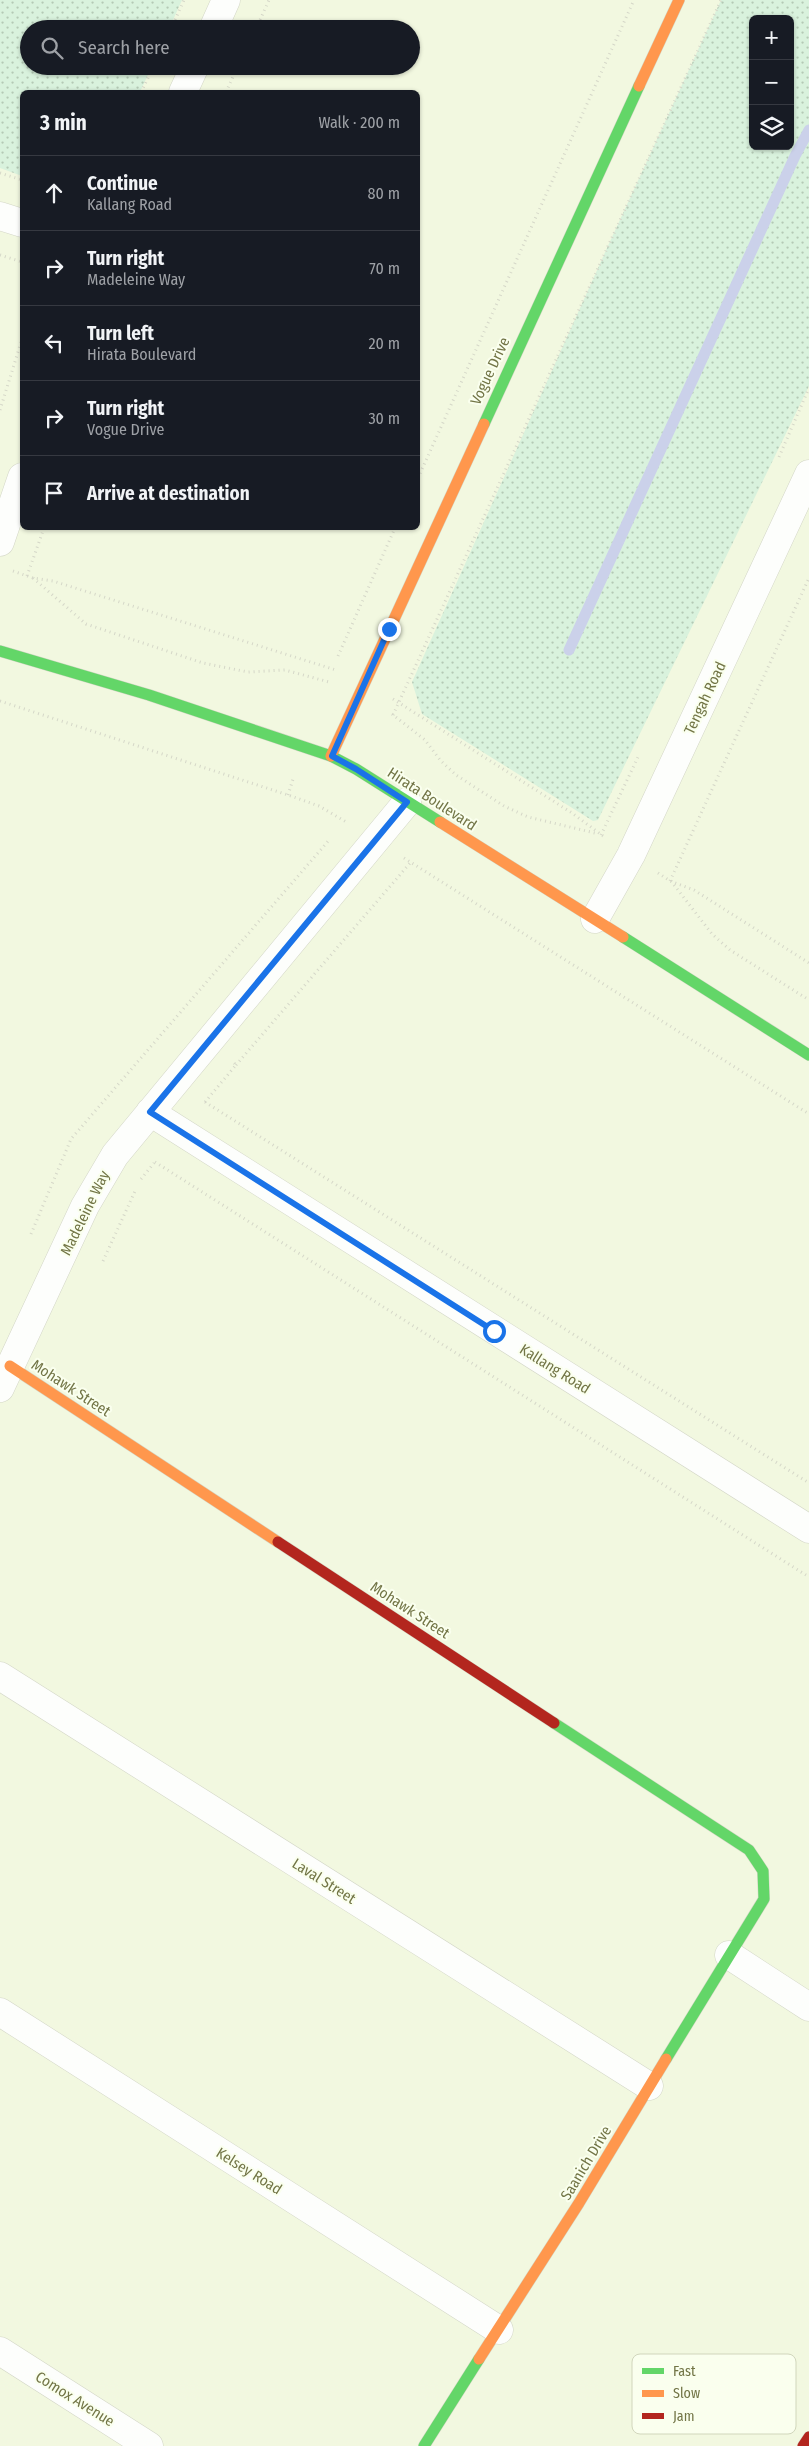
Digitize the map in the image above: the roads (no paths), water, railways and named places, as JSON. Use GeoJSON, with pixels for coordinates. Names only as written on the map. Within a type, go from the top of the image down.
{"type":"FeatureCollection","features":[{"type":"Feature","properties":{"kind":"street"},"geometry":{"type":"LineString","coordinates":[[217,20],[226,0]]}},
{"type":"Feature","properties":{"kind":"street","name":"Vogue Drive"},"geometry":{"type":"LineString","coordinates":[[332,756],[679,0]]}},
{"type":"Feature","properties":{"kind":"street"},"geometry":{"type":"LineString","coordinates":[[185,90],[192,75]]}},
{"type":"Feature","properties":{"kind":"street"},"geometry":{"type":"LineString","coordinates":[[0,216],[20,222]]}},
{"type":"Feature","properties":{"kind":"street","name":"Tengah Road"},"geometry":{"type":"LineString","coordinates":[[595,919],[632,855],[809,474]]}},
{"type":"Feature","properties":{"kind":"street"},"geometry":{"type":"LineString","coordinates":[[0,542],[20,483]]}},
{"type":"Feature","properties":{"kind":"street","name":"Hirata Boulevard"},"geometry":{"type":"LineString","coordinates":[[0,651],[149,695],[332,756],[356,769],[809,1055]]}},
{"type":"Feature","properties":{"kind":"street","name":"Madeleine Way"},"geometry":{"type":"LineString","coordinates":[[5,1377],[93,1192],[115,1155],[407,802]]}},
{"type":"Feature","properties":{"kind":"street","name":"Kallang Road"},"geometry":{"type":"LineString","coordinates":[[150,1112],[809,1529]]}},
{"type":"Feature","properties":{"kind":"street","name":"Mohawk Street"},"geometry":{"type":"LineString","coordinates":[[5,1377],[749,1850],[762,1870],[764,1899]]}},
{"type":"Feature","properties":{"kind":"street","name":"Laval Street"},"geometry":{"type":"LineString","coordinates":[[0,1676],[648,2086]]}},
{"type":"Feature","properties":{"kind":"street","name":"Saanich Drive"},"geometry":{"type":"LineString","coordinates":[[431,2444],[764,1899]]}},
{"type":"Feature","properties":{"kind":"street"},"geometry":{"type":"LineString","coordinates":[[729,1955],[809,2007]]}},
{"type":"Feature","properties":{"kind":"street","name":"Kelsey Road"},"geometry":{"type":"LineString","coordinates":[[0,2012],[499,2330]]}},
{"type":"Feature","properties":{"kind":"street","name":"Comox Avenue"},"geometry":{"type":"LineString","coordinates":[[0,2351],[149,2446]]}},
{"type":"Feature","properties":{"kind":"street"},"geometry":{"type":"LineString","coordinates":[[803,2446],[809,2437]]}},
{"type":"Feature","properties":{"kind":"waterway"},"geometry":{"type":"LineString","coordinates":[[569,650],[795,156],[809,130]]}}]}
